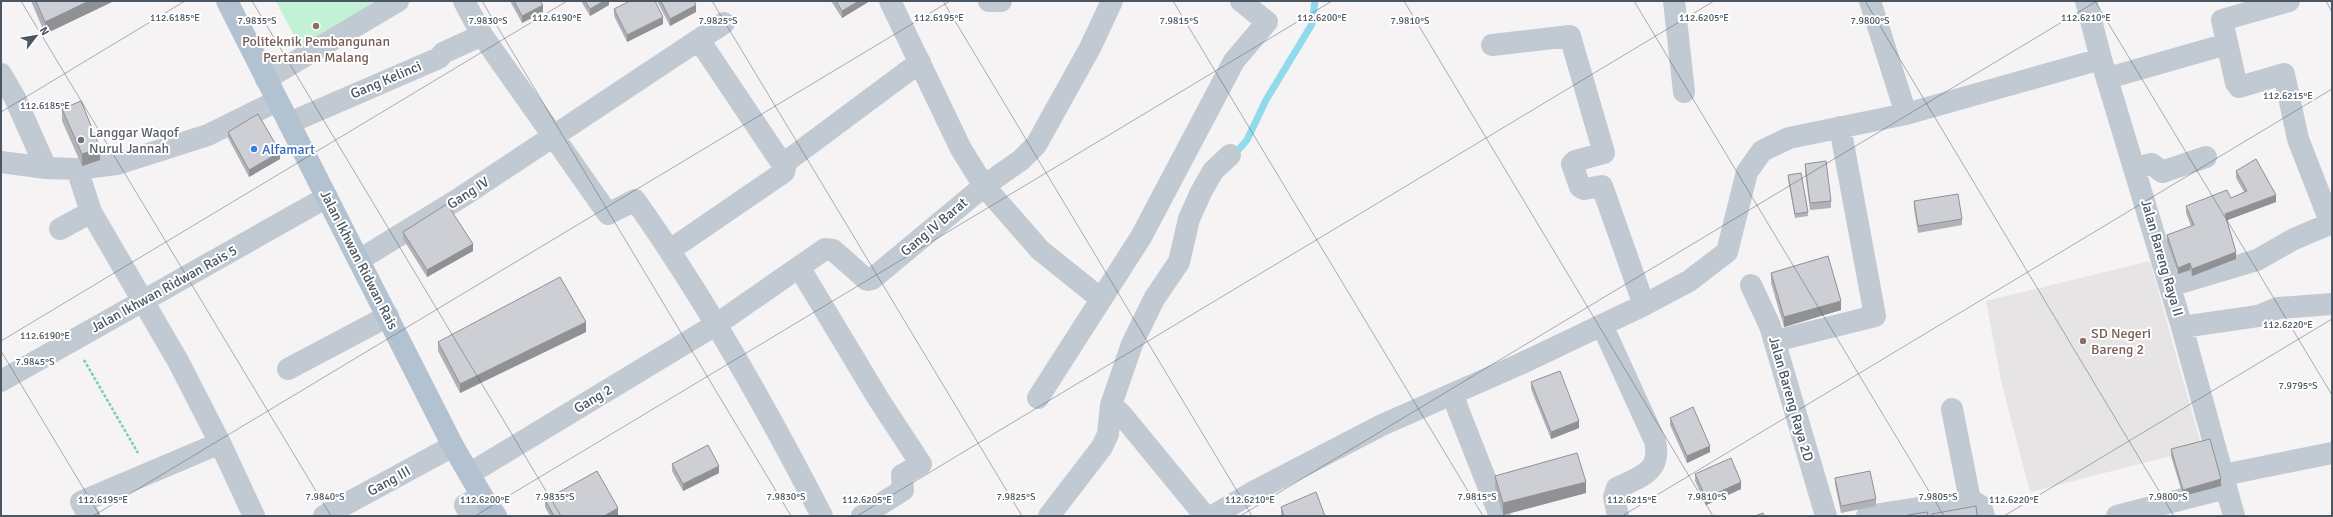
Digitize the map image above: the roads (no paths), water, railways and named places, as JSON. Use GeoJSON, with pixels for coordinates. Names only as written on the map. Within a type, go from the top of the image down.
{"type":"FeatureCollection","features":[{"type":"Feature","properties":{"kind":"main road","name":"Jalan Ikhwan Ridwan Rais"},"geometry":{"type":"LineString","coordinates":[[227,1],[453,446],[482,496],[496,516]]}},
{"type":"Feature","properties":{"kind":"street"},"geometry":{"type":"LineString","coordinates":[[266,79],[398,1]]}},
{"type":"Feature","properties":{"kind":"street"},"geometry":{"type":"LineString","coordinates":[[464,1],[482,35],[554,135],[608,214],[634,200],[670,250],[717,324],[795,464],[822,516]]}},
{"type":"Feature","properties":{"kind":"street"},"geometry":{"type":"LineString","coordinates":[[890,1],[961,149],[984,186],[1040,250],[1101,298]]}},
{"type":"Feature","properties":{"kind":"street"},"geometry":{"type":"LineString","coordinates":[[988,1],[1001,1]]}},
{"type":"Feature","properties":{"kind":"street"},"geometry":{"type":"LineString","coordinates":[[984,186],[1021,160],[1036,144],[1090,48],[1112,1]]}},
{"type":"Feature","properties":{"kind":"street"},"geometry":{"type":"LineString","coordinates":[[1038,398],[1141,237],[1234,61],[1267,22],[1241,1]]}},
{"type":"Feature","properties":{"kind":"street"},"geometry":{"type":"LineString","coordinates":[[1674,1],[1684,92]]}},
{"type":"Feature","properties":{"kind":"street"},"geometry":{"type":"LineString","coordinates":[[1870,1],[1906,114]]}},
{"type":"Feature","properties":{"kind":"street","name":"Jalan Bareng Raya II"},"geometry":{"type":"LineString","coordinates":[[2086,1],[2182,327],[2234,516]]}},
{"type":"Feature","properties":{"kind":"street"},"geometry":{"type":"LineString","coordinates":[[2170,286],[2256,260],[2294,239],[2332,223],[2298,139],[2284,74],[2239,87],[2222,20],[2289,1]]}},
{"type":"Feature","properties":{"kind":"street","name":"Gang IV"},"geometry":{"type":"LineString","coordinates":[[359,260],[460,198],[724,23]]}},
{"type":"Feature","properties":{"kind":"street","name":"Gang Kelinci"},"geometry":{"type":"LineString","coordinates":[[289,123],[439,58],[443,53],[482,35]]}},
{"type":"Feature","properties":{"kind":"street"},"geometry":{"type":"LineString","coordinates":[[1492,45],[1570,36],[1604,152],[1575,161],[1572,164],[1580,187],[1584,189],[1602,186],[1644,305]]}},
{"type":"Feature","properties":{"kind":"street"},"geometry":{"type":"LineString","coordinates":[[670,250],[784,172],[784,164],[742,107],[699,40]]}},
{"type":"Feature","properties":{"kind":"street"},"geometry":{"type":"LineString","coordinates":[[1213,516],[1229,505],[1382,425],[1454,394],[1602,325],[1689,281],[1727,252],[1747,172],[1762,151],[1789,138],[2227,44]]}},
{"type":"Feature","properties":{"kind":"street"},"geometry":{"type":"LineString","coordinates":[[784,164],[920,62]]}},
{"type":"Feature","properties":{"kind":"street"},"geometry":{"type":"LineString","coordinates":[[1,74],[15,98],[46,168]]}},
{"type":"Feature","properties":{"kind":"street"},"geometry":{"type":"LineString","coordinates":[[1,162],[46,168],[77,169],[118,164],[208,135],[277,101]]}},
{"type":"Feature","properties":{"kind":"street"},"geometry":{"type":"LineString","coordinates":[[1775,341],[1875,316],[1840,127]]}},
{"type":"Feature","properties":{"kind":"street"},"geometry":{"type":"LineString","coordinates":[[1049,516],[1102,447],[1116,409],[1132,344],[1154,299],[1179,262],[1189,219],[1201,192],[1213,171],[1230,155]]}},
{"type":"Feature","properties":{"kind":"street"},"geometry":{"type":"LineString","coordinates":[[2135,168],[2152,164],[2162,172],[2206,157]]}},
{"type":"Feature","properties":{"kind":"street"},"geometry":{"type":"LineString","coordinates":[[77,169],[91,212],[142,302],[178,361],[220,443],[254,516]]}},
{"type":"Feature","properties":{"kind":"street","name":"Gang IV Barat"},"geometry":{"type":"LineString","coordinates":[[717,324],[829,248],[863,278],[867,280],[872,279],[984,186]]}},
{"type":"Feature","properties":{"kind":"street","name":"Jalan Ikhwan Ridwan Rais 5"},"geometry":{"type":"LineString","coordinates":[[1,382],[327,197]]}},
{"type":"Feature","properties":{"kind":"street"},"geometry":{"type":"LineString","coordinates":[[60,229],[91,212]]}},
{"type":"Feature","properties":{"kind":"street"},"geometry":{"type":"LineString","coordinates":[[799,267],[879,400],[921,464],[902,475],[905,488],[903,490],[862,516]]}},
{"type":"Feature","properties":{"kind":"street","name":"Jalan Bareng Raya 2D"},"geometry":{"type":"LineString","coordinates":[[1751,285],[1775,341],[1826,516]]}},
{"type":"Feature","properties":{"kind":"street"},"geometry":{"type":"LineString","coordinates":[[2182,327],[2258,316],[2278,308],[2332,304]]}},
{"type":"Feature","properties":{"kind":"street"},"geometry":{"type":"LineString","coordinates":[[288,369],[388,316]]}},
{"type":"Feature","properties":{"kind":"street","name":"Gang 2"},"geometry":{"type":"LineString","coordinates":[[469,474],[717,324]]}},
{"type":"Feature","properties":{"kind":"street"},"geometry":{"type":"LineString","coordinates":[[1602,325],[1655,440],[1658,453],[1648,472],[1617,488],[1614,497],[1618,516]]}},
{"type":"Feature","properties":{"kind":"street"},"geometry":{"type":"LineString","coordinates":[[1454,394],[1457,407],[1500,516]]}},
{"type":"Feature","properties":{"kind":"street"},"geometry":{"type":"LineString","coordinates":[[1116,409],[1205,516]]}},
{"type":"Feature","properties":{"kind":"street"},"geometry":{"type":"LineString","coordinates":[[1952,410],[1970,500]]}},
{"type":"Feature","properties":{"kind":"street"},"geometry":{"type":"LineString","coordinates":[[89,516],[81,502],[220,443]]}},
{"type":"Feature","properties":{"kind":"street","name":"Gang III"},"geometry":{"type":"LineString","coordinates":[[324,516],[453,446]]}},
{"type":"Feature","properties":{"kind":"street"},"geometry":{"type":"LineString","coordinates":[[2117,516],[2225,482],[2332,453]]}},
{"type":"Feature","properties":{"kind":"street"},"geometry":{"type":"LineString","coordinates":[[471,516],[465,505],[482,496]]}},
{"type":"Feature","properties":{"kind":"street"},"geometry":{"type":"LineString","coordinates":[[1868,516],[1970,500],[1981,506],[1984,516]]}},
{"type":"Feature","properties":{"kind":"waterway"},"geometry":{"type":"LineString","coordinates":[[1233,156],[1247,140],[1266,100],[1312,24],[1315,1]]}},
{"type":"Feature","properties":{"kind":"place","name":"Politeknik Pembangunan Pertanian Malang"},"geometry":{"type":"Point","coordinates":[316,26]}},
{"type":"Feature","properties":{"kind":"place","name":"Langgar Waqof Nurul Jannah"},"geometry":{"type":"Point","coordinates":[81,140]}},
{"type":"Feature","properties":{"kind":"place","name":"Alfamart"},"geometry":{"type":"Point","coordinates":[254,149]}},
{"type":"Feature","properties":{"kind":"place","name":"SD Negeri Bareng 2"},"geometry":{"type":"Point","coordinates":[2083,341]}}]}
